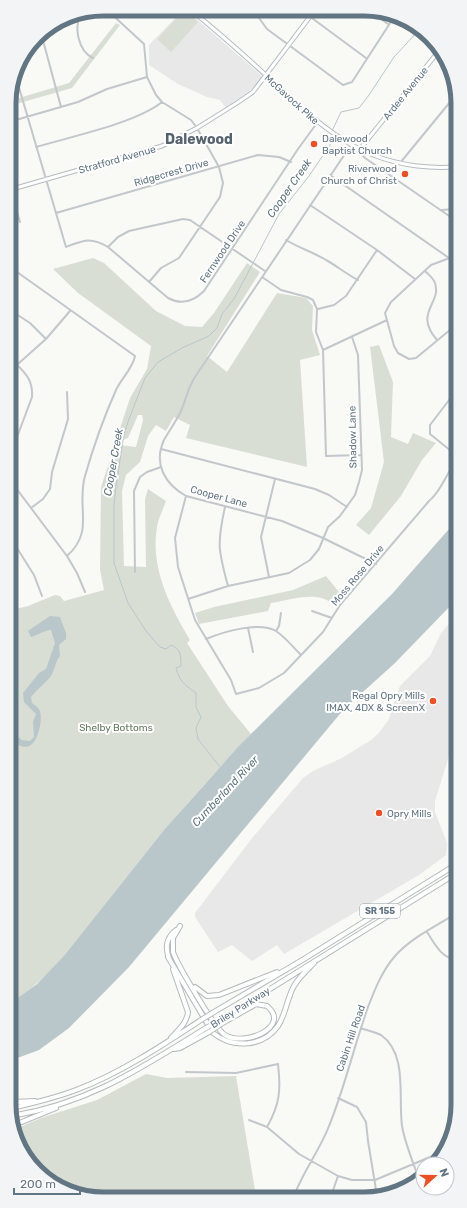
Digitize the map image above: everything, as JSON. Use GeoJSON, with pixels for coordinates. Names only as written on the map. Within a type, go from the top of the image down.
{"type":"FeatureCollection","features":[{"type":"Feature","properties":{"kind":"highway","name":"Briley Parkway"},"geometry":{"type":"LineString","coordinates":[[16,1107],[68,1093],[90,1084],[167,1042],[451,868]]}},
{"type":"Feature","properties":{"kind":"highway","name":"Briley Parkway"},"geometry":{"type":"LineString","coordinates":[[17,1115],[60,1106],[101,1090],[208,1030],[320,957],[451,878]]}},
{"type":"Feature","properties":{"kind":"highway"},"geometry":{"type":"LineString","coordinates":[[167,1042],[182,1027],[188,1012],[168,957],[166,947],[170,935],[180,926],[173,938],[172,947],[175,957],[218,1030],[225,1035],[239,1039],[256,1036],[272,1025],[274,1016],[267,1006],[256,1004],[220,1022]]}},
{"type":"Feature","properties":{"kind":"highway"},"geometry":{"type":"LineString","coordinates":[[166,947],[172,947]]}},
{"type":"Feature","properties":{"kind":"highway"},"geometry":{"type":"LineString","coordinates":[[168,957],[213,1033],[222,1040],[236,1044],[252,1043],[264,1038],[272,1032],[281,1020],[293,987],[302,975],[320,957]]}},
{"type":"Feature","properties":{"kind":"highway"},"geometry":{"type":"LineString","coordinates":[[188,979],[198,991],[204,995],[219,995],[258,981],[304,959]]}},
{"type":"Feature","properties":{"kind":"highway"},"geometry":{"type":"LineString","coordinates":[[16,1102],[41,1100],[68,1093]]}},
{"type":"Feature","properties":{"kind":"highway"},"geometry":{"type":"LineString","coordinates":[[18,1124],[47,1113],[60,1106]]}},
{"type":"Feature","properties":{"kind":"street"},"geometry":{"type":"LineString","coordinates":[[114,16],[144,44],[147,77],[151,86],[162,102],[188,117],[197,128],[219,167],[223,189],[220,197],[179,258],[161,268],[149,282]]}},
{"type":"Feature","properties":{"kind":"street","name":"McGavock Pike"},"geometry":{"type":"LineString","coordinates":[[198,16],[317,122],[359,151],[400,163],[449,168]]}},
{"type":"Feature","properties":{"kind":"street"},"geometry":{"type":"LineString","coordinates":[[258,16],[267,28],[343,85],[349,83],[391,21]]}},
{"type":"Feature","properties":{"kind":"street"},"geometry":{"type":"LineString","coordinates":[[310,17],[366,58]]}},
{"type":"Feature","properties":{"kind":"street","name":"Stratford Avenue"},"geometry":{"type":"LineString","coordinates":[[16,186],[162,146],[197,128],[247,96],[266,76],[310,17]]}},
{"type":"Feature","properties":{"kind":"street"},"geometry":{"type":"LineString","coordinates":[[379,18],[388,24]]}},
{"type":"Feature","properties":{"kind":"street"},"geometry":{"type":"LineString","coordinates":[[80,20],[78,26],[81,44],[86,54],[93,58]]}},
{"type":"Feature","properties":{"kind":"street"},"geometry":{"type":"LineString","coordinates":[[43,41],[61,107]]}},
{"type":"Feature","properties":{"kind":"street","name":"Ardee Avenue"},"geometry":{"type":"LineString","coordinates":[[359,151],[436,55]]}},
{"type":"Feature","properties":{"kind":"street"},"geometry":{"type":"LineString","coordinates":[[16,120],[61,107],[107,89],[147,77]]}},
{"type":"Feature","properties":{"kind":"street"},"geometry":{"type":"LineString","coordinates":[[18,85],[56,212]]}},
{"type":"Feature","properties":{"kind":"street"},"geometry":{"type":"LineString","coordinates":[[400,163],[451,101]]}},
{"type":"Feature","properties":{"kind":"street"},"geometry":{"type":"LineString","coordinates":[[36,147],[145,113],[162,102]]}},
{"type":"Feature","properties":{"kind":"street","name":"Fernwood Drive"},"geometry":{"type":"LineString","coordinates":[[56,212],[66,246],[91,240],[99,241],[168,298],[174,301],[193,300],[204,291],[317,122]]}},
{"type":"Feature","properties":{"kind":"street"},"geometry":{"type":"LineString","coordinates":[[108,247],[118,237],[129,231],[178,219],[190,220],[265,271],[351,145]]}},
{"type":"Feature","properties":{"kind":"street"},"geometry":{"type":"LineString","coordinates":[[359,151],[365,158],[451,217]]}},
{"type":"Feature","properties":{"kind":"street"},"geometry":{"type":"LineString","coordinates":[[365,158],[366,152]]}},
{"type":"Feature","properties":{"kind":"street","name":"Ridgecrest Drive"},"geometry":{"type":"LineString","coordinates":[[56,212],[258,155],[279,157],[291,162]]}},
{"type":"Feature","properties":{"kind":"street"},"geometry":{"type":"LineString","coordinates":[[330,175],[449,258]]}},
{"type":"Feature","properties":{"kind":"street"},"geometry":{"type":"LineString","coordinates":[[310,205],[377,250],[415,280]]}},
{"type":"Feature","properties":{"kind":"street"},"geometry":{"type":"LineString","coordinates":[[16,208],[20,222]]}},
{"type":"Feature","properties":{"kind":"street"},"geometry":{"type":"LineString","coordinates":[[441,210],[451,209]]}},
{"type":"Feature","properties":{"kind":"street"},"geometry":{"type":"LineString","coordinates":[[286,240],[298,248],[326,260],[342,272],[358,280]]}},
{"type":"Feature","properties":{"kind":"street"},"geometry":{"type":"LineString","coordinates":[[317,309],[334,305],[341,301],[358,280],[377,250]]}},
{"type":"Feature","properties":{"kind":"street"},"geometry":{"type":"LineString","coordinates":[[449,258],[431,266],[386,308],[387,320],[394,346],[398,353],[409,359],[416,358],[451,329]]}},
{"type":"Feature","properties":{"kind":"street"},"geometry":{"type":"LineString","coordinates":[[16,271],[135,356],[116,390],[85,477],[82,498],[83,532],[76,548],[67,556]]}},
{"type":"Feature","properties":{"kind":"street","name":"Cooper Lane"},"geometry":{"type":"LineString","coordinates":[[265,271],[189,387],[183,407],[161,449],[161,467],[168,483],[174,489],[186,496],[282,521],[323,538],[376,564]]}},
{"type":"Feature","properties":{"kind":"street"},"geometry":{"type":"LineString","coordinates":[[425,271],[436,284],[427,319],[430,332],[437,340]]}},
{"type":"Feature","properties":{"kind":"street"},"geometry":{"type":"LineString","coordinates":[[262,277],[281,290],[313,300],[317,309],[316,332],[323,350],[326,456],[361,455]]}},
{"type":"Feature","properties":{"kind":"street"},"geometry":{"type":"LineString","coordinates":[[16,440],[32,397],[32,389],[30,379],[16,364],[46,338],[70,311]]}},
{"type":"Feature","properties":{"kind":"street"},"geometry":{"type":"LineString","coordinates":[[16,313],[30,323],[46,338]]}},
{"type":"Feature","properties":{"kind":"street"},"geometry":{"type":"LineString","coordinates":[[323,350],[387,320]]}},
{"type":"Feature","properties":{"kind":"street","name":"Shadow Lane"},"geometry":{"type":"LineString","coordinates":[[188,599],[228,586],[296,570],[310,560],[318,550],[328,527],[347,507],[355,495],[362,470],[358,355],[352,337]]}},
{"type":"Feature","properties":{"kind":"street"},"geometry":{"type":"LineString","coordinates":[[32,508],[43,500],[50,489],[52,472],[68,419],[69,407],[67,392]]}},
{"type":"Feature","properties":{"kind":"street"},"geometry":{"type":"LineString","coordinates":[[451,398],[430,425],[430,434],[451,451]]}},
{"type":"Feature","properties":{"kind":"street"},"geometry":{"type":"LineString","coordinates":[[161,449],[329,495],[347,507]]}},
{"type":"Feature","properties":{"kind":"street"},"geometry":{"type":"LineString","coordinates":[[135,572],[134,491],[140,478],[146,472],[161,467]]}},
{"type":"Feature","properties":{"kind":"street","name":"Moss Rose Drive"},"geometry":{"type":"LineString","coordinates":[[206,639],[231,680],[236,694],[259,688],[279,678],[323,632],[340,605],[429,501],[437,495],[451,468]]}},
{"type":"Feature","properties":{"kind":"street"},"geometry":{"type":"LineString","coordinates":[[269,577],[262,545],[266,517],[275,479]]}},
{"type":"Feature","properties":{"kind":"street"},"geometry":{"type":"LineString","coordinates":[[16,488],[67,556],[77,573],[85,592]]}},
{"type":"Feature","properties":{"kind":"street"},"geometry":{"type":"LineString","coordinates":[[186,496],[177,529],[175,549],[178,567],[195,620],[206,639],[221,633],[259,626],[276,631],[301,655]]}},
{"type":"Feature","properties":{"kind":"street"},"geometry":{"type":"LineString","coordinates":[[226,507],[219,536],[219,549],[228,586]]}},
{"type":"Feature","properties":{"kind":"street"},"geometry":{"type":"LineString","coordinates":[[16,546],[34,575],[42,596]]}},
{"type":"Feature","properties":{"kind":"street"},"geometry":{"type":"LineString","coordinates":[[312,611],[332,618]]}},
{"type":"Feature","properties":{"kind":"street"},"geometry":{"type":"LineString","coordinates":[[276,631],[279,626],[281,613]]}},
{"type":"Feature","properties":{"kind":"street"},"geometry":{"type":"LineString","coordinates":[[248,628],[253,652]]}},
{"type":"Feature","properties":{"kind":"street","name":"Cabin Hill Road"},"geometry":{"type":"LineString","coordinates":[[296,1192],[329,1126],[360,1028],[377,985],[386,968],[395,956],[411,941],[451,917]]}},
{"type":"Feature","properties":{"kind":"street"},"geometry":{"type":"LineString","coordinates":[[427,932],[437,948],[443,954],[451,957]]}},
{"type":"Feature","properties":{"kind":"street"},"geometry":{"type":"LineString","coordinates":[[360,1028],[380,1035],[388,1042],[394,1052],[399,1068],[402,1125],[414,1165]]}},
{"type":"Feature","properties":{"kind":"street"},"geometry":{"type":"LineString","coordinates":[[186,1072],[236,1072],[278,1064],[280,1093],[273,1117],[267,1127]]}},
{"type":"Feature","properties":{"kind":"street"},"geometry":{"type":"LineString","coordinates":[[338,1098],[357,1107],[366,1122],[377,1191]]}},
{"type":"Feature","properties":{"kind":"street"},"geometry":{"type":"LineString","coordinates":[[249,1120],[267,1127],[298,1154],[338,1176],[352,1180],[375,1180],[435,1155]]}},
{"type":"Feature","properties":{"kind":"street"},"geometry":{"type":"LineString","coordinates":[[332,1192],[338,1176]]}},
{"type":"Feature","properties":{"kind":"shaded area"},"geometry":{"type":"Polygon","coordinates":[[[177,16],[193,16],[261,75],[261,79],[255,87],[226,108],[220,100],[207,97],[178,84],[149,65],[149,45],[177,16]]]}},
{"type":"Feature","properties":{"kind":"shaded area","name":"Opry Mills"},"geometry":{"type":"Polygon","coordinates":[[[451,622],[451,753],[435,801],[435,812],[447,843],[446,855],[419,875],[284,954],[277,945],[252,961],[232,945],[218,952],[195,917],[195,913],[253,837],[303,778],[313,771],[342,758],[371,740],[379,733],[389,719],[400,686],[430,656],[441,633],[451,622]]]}},
{"type":"Feature","properties":{"kind":"green space"},"geometry":{"type":"Polygon","coordinates":[[[178,16],[191,16],[198,22],[171,52],[157,39],[178,16]]]}},
{"type":"Feature","properties":{"kind":"green space"},"geometry":{"type":"Polygon","coordinates":[[[116,23],[120,25],[72,88],[16,104],[16,99],[69,83],[116,23]]]}},
{"type":"Feature","properties":{"kind":"green space","name":"Shelby Bottoms"},"geometry":{"type":"Polygon","coordinates":[[[93,258],[104,263],[156,311],[185,326],[202,327],[214,313],[247,263],[260,272],[207,356],[227,372],[277,293],[306,298],[313,306],[312,330],[320,355],[300,360],[307,467],[186,438],[190,425],[174,417],[166,431],[156,425],[148,436],[140,462],[126,475],[122,491],[124,566],[146,567],[145,499],[148,489],[166,501],[159,518],[156,542],[156,557],[163,586],[175,614],[190,640],[187,643],[228,706],[251,734],[170,824],[67,954],[31,988],[16,999],[16,609],[28,606],[55,595],[60,596],[64,601],[104,590],[100,570],[101,487],[130,398],[147,369],[151,346],[78,293],[53,269],[93,258]],[[138,415],[128,438],[121,441],[120,445],[136,447],[143,420],[142,415],[138,415]]]}},
{"type":"Feature","properties":{"kind":"green space"},"geometry":{"type":"Polygon","coordinates":[[[379,345],[393,382],[391,437],[408,444],[413,433],[436,443],[422,460],[401,496],[369,535],[356,525],[371,508],[384,462],[370,347],[379,345]]]}},
{"type":"Feature","properties":{"kind":"green space"},"geometry":{"type":"Polygon","coordinates":[[[326,576],[343,597],[335,606],[321,598],[296,598],[271,603],[268,611],[199,624],[195,613],[214,607],[293,590],[326,576]]]}},
{"type":"Feature","properties":{"kind":"green space"},"geometry":{"type":"Polygon","coordinates":[[[146,1074],[167,1078],[236,1076],[255,1192],[97,1192],[65,1183],[46,1170],[38,1162],[25,1143],[19,1127],[41,1118],[97,1100],[146,1074]]]}},
{"type":"Feature","properties":{"kind":"water","name":"Cumberland River"},"geometry":{"type":"Polygon","coordinates":[[[451,527],[451,605],[395,663],[344,709],[129,967],[69,1028],[39,1050],[16,1059],[16,999],[37,984],[64,956],[165,829],[238,747],[392,594],[451,527]]]}},
{"type":"Feature","properties":{"kind":"water"},"geometry":{"type":"Polygon","coordinates":[[[50,616],[60,617],[66,633],[66,639],[59,645],[60,656],[51,676],[31,697],[32,703],[38,708],[41,718],[35,740],[32,744],[26,747],[16,744],[16,736],[22,740],[30,741],[34,737],[33,722],[36,714],[24,702],[23,693],[39,673],[46,669],[55,643],[51,630],[31,637],[28,631],[50,616]]]}},
{"type":"Feature","properties":{"kind":"waterway","name":"Cooper Creek"},"geometry":{"type":"LineString","coordinates":[[332,131],[341,112],[359,108],[394,57],[416,34]]}},
{"type":"Feature","properties":{"kind":"waterway","name":"Cooper Creek"},"geometry":{"type":"LineString","coordinates":[[220,767],[198,739],[196,728],[201,717],[196,707],[196,693],[183,683],[177,673],[176,668],[181,666],[179,651],[171,645],[166,649],[160,647],[146,631],[128,603],[114,563],[114,506],[124,434],[145,378],[158,362],[182,348],[209,336],[217,328],[222,314],[234,299],[279,214],[309,176],[330,145],[332,134]]}},
{"type":"Feature","properties":{"kind":"place","name":"Dalewood Baptist Church"},"geometry":{"type":"Point","coordinates":[314,144]}},
{"type":"Feature","properties":{"kind":"place","name":"Riverwood Church of Christ"},"geometry":{"type":"Point","coordinates":[405,174]}},
{"type":"Feature","properties":{"kind":"place","name":"Regal Opry Mills IMAX, 4DX & ScreenX"},"geometry":{"type":"Point","coordinates":[433,701]}},
{"type":"Feature","properties":{"kind":"place","name":"Opry Mills"},"geometry":{"type":"Point","coordinates":[379,813]}},
{"type":"Feature","properties":{"kind":"district","name":"Dalewood"},"geometry":{"type":"Point","coordinates":[199,139]}}]}
